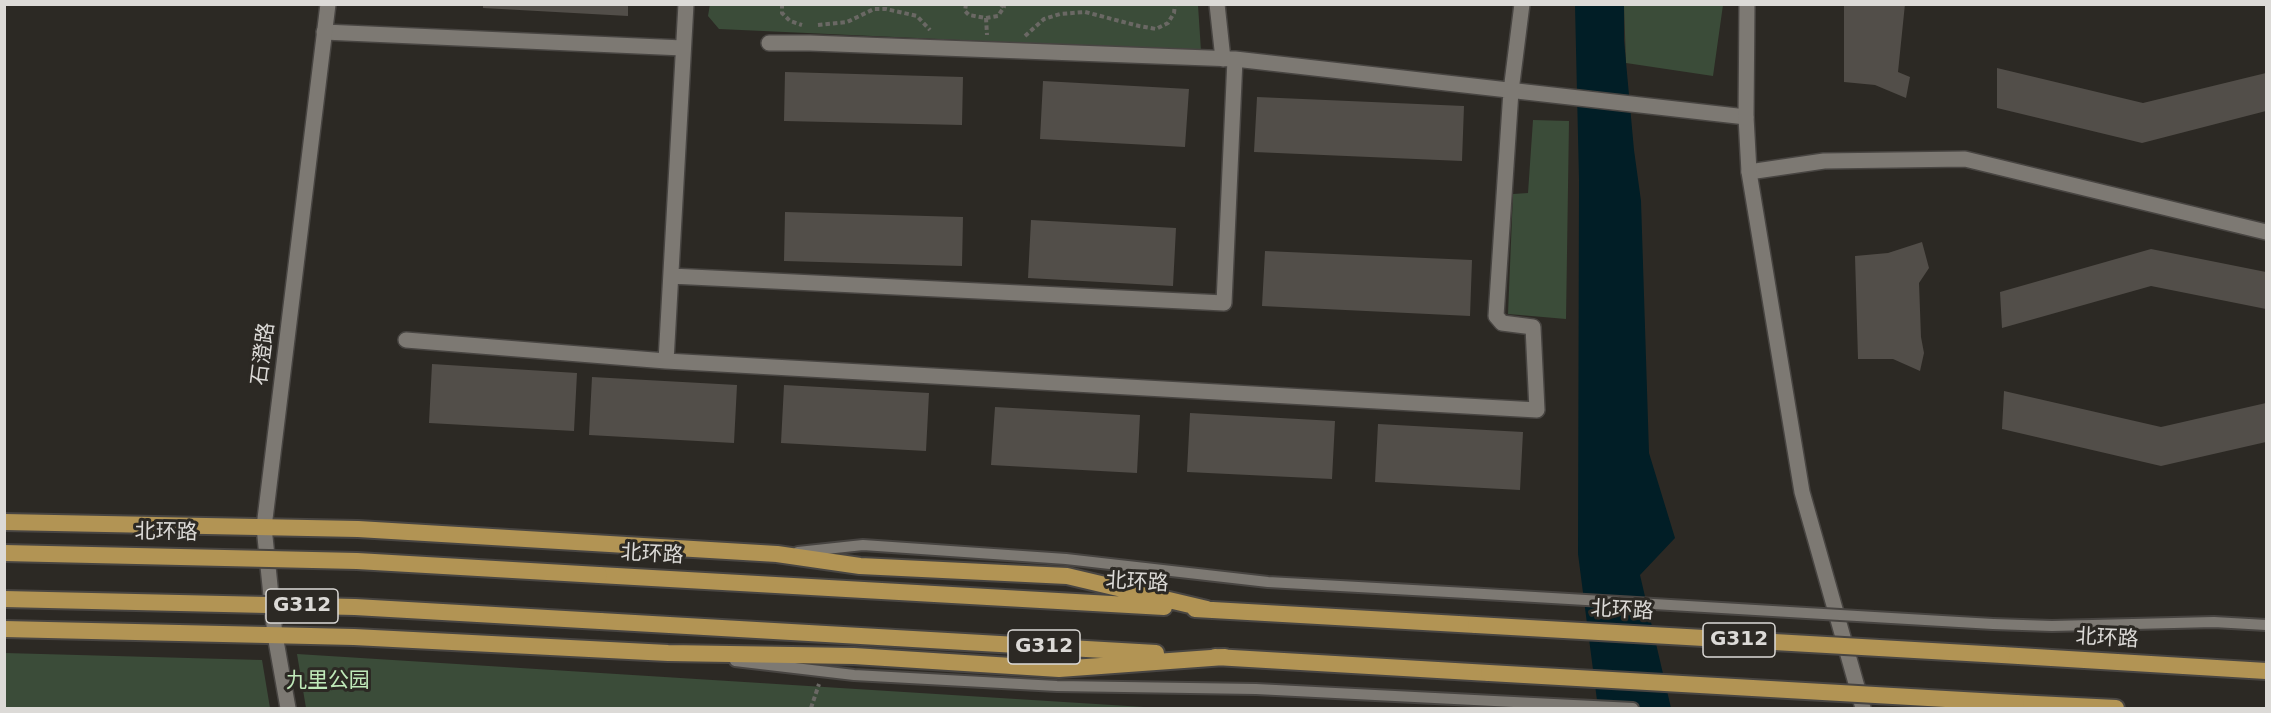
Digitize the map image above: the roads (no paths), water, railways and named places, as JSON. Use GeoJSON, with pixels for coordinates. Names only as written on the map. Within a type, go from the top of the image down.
{"type":"FeatureCollection","features":[{"type":"Feature","properties":{"kind":"highway"},"geometry":{"type":"LineString","coordinates":[[4,522],[370,530],[777,554],[860,566],[1067,576],[1207,609]]}},
{"type":"Feature","properties":{"kind":"highway","name":"北环路"},"geometry":{"type":"LineString","coordinates":[[4,553],[357,561],[2266,671]]}},
{"type":"Feature","properties":{"kind":"highway","name":"G312"},"geometry":{"type":"LineString","coordinates":[[4,599],[355,607],[2116,708]]}},
{"type":"Feature","properties":{"kind":"highway"},"geometry":{"type":"LineString","coordinates":[[4,629],[354,637],[668,653],[854,656],[1059,669],[1225,657]]}},
{"type":"Feature","properties":{"kind":"street","name":"石澄路"},"geometry":{"type":"LineString","coordinates":[[288,708],[275,635],[264,527],[328,4]]}},
{"type":"Feature","properties":{"kind":"street"},"geometry":{"type":"LineString","coordinates":[[666,361],[686,4]]}},
{"type":"Feature","properties":{"kind":"street"},"geometry":{"type":"LineString","coordinates":[[671,276],[1224,303],[1229,59],[1217,4]]}},
{"type":"Feature","properties":{"kind":"street"},"geometry":{"type":"LineString","coordinates":[[406,340],[666,361],[1537,410],[1533,327],[1502,323],[1496,316],[1511,91],[1522,4]]}},
{"type":"Feature","properties":{"kind":"street"},"geometry":{"type":"LineString","coordinates":[[1747,4],[1746,117],[1749,172],[1802,492],[1863,708]]}},
{"type":"Feature","properties":{"kind":"street"},"geometry":{"type":"LineString","coordinates":[[324,33],[683,48]]}},
{"type":"Feature","properties":{"kind":"street"},"geometry":{"type":"LineString","coordinates":[[769,44],[810,43],[1229,59],[1746,117]]}},
{"type":"Feature","properties":{"kind":"street"},"geometry":{"type":"LineString","coordinates":[[1749,172],[1824,161],[1965,159],[2266,232]]}},
{"type":"Feature","properties":{"kind":"lane","name":"北环路"},"geometry":{"type":"LineString","coordinates":[[777,554],[863,545],[1066,559],[1268,582],[1992,624],[2052,626],[2214,622],[2266,626]]}},
{"type":"Feature","properties":{"kind":"lane"},"geometry":{"type":"LineString","coordinates":[[668,653],[854,675],[1057,686],[1256,689],[1634,708]]}},
{"type":"Feature","properties":{"kind":"water"},"geometry":{"type":"Polygon","coordinates":[[[1575,5],[1624,5],[1624,40],[1641,201],[1649,453],[1675,538],[1640,575],[1671,708],[1598,708],[1578,554],[1579,180],[1575,5]]]}},
{"type":"Feature","properties":{"kind":"park label","name":"九里公园"},"geometry":{"type":"Point","coordinates":[328,682]}}]}
